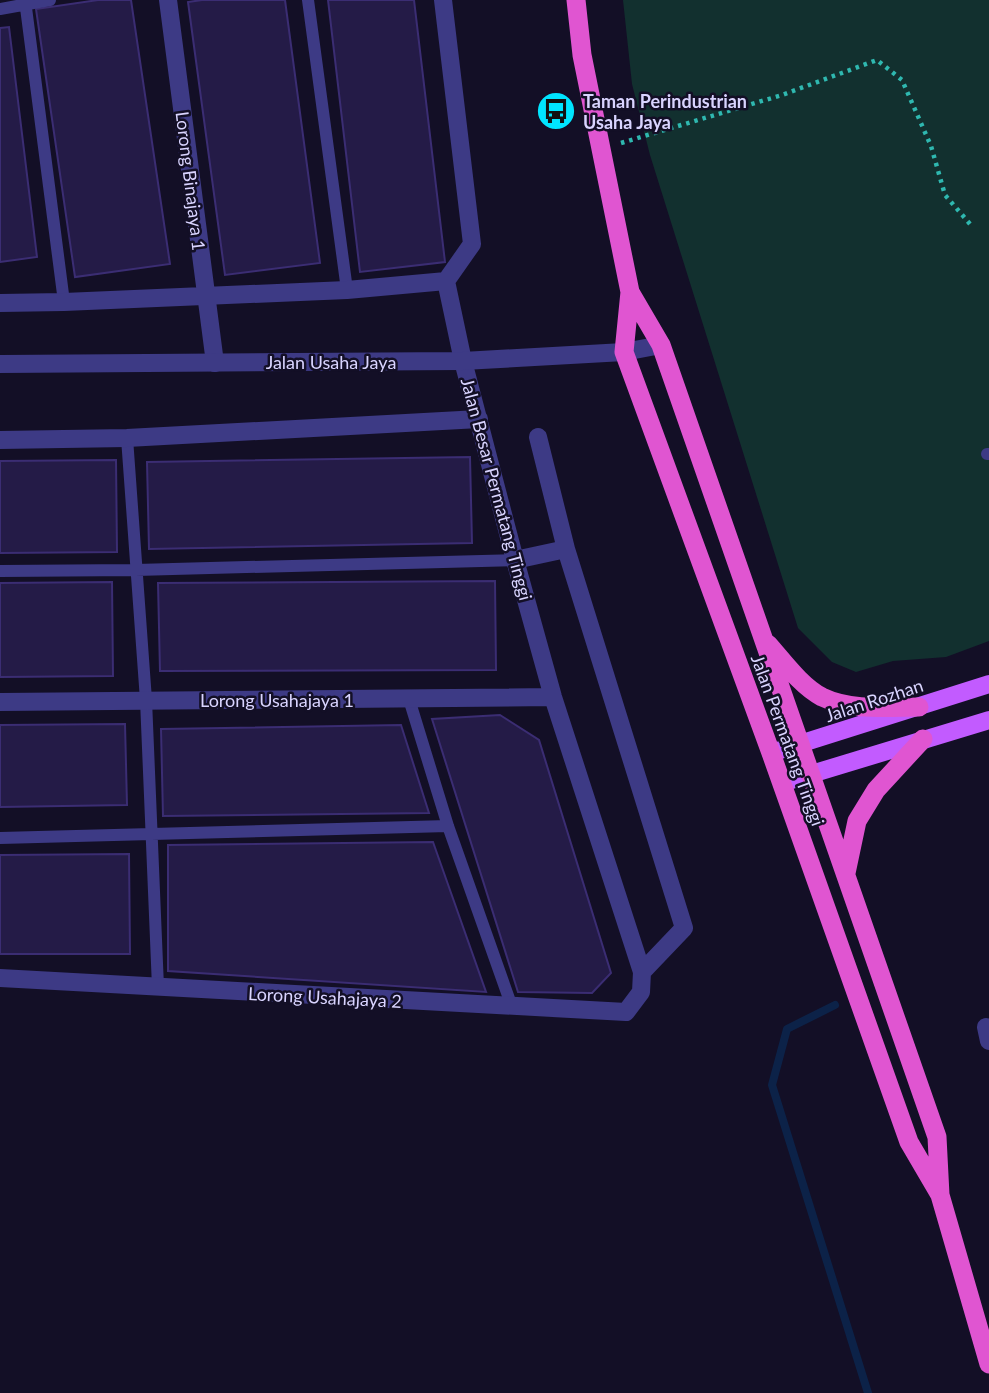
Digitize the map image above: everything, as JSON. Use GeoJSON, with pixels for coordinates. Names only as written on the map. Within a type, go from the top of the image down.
{"type":"FeatureCollection","features":[{"type":"Feature","properties":{"kind":"highway","name":"Jalan Permatang Tinggi"},"geometry":{"type":"LineString","coordinates":[[576,0],[582,55],[629,292],[624,352],[782,783],[909,1142],[940,1195]]}},
{"type":"Feature","properties":{"kind":"highway","name":"Jalan Permatang Tinggi"},"geometry":{"type":"LineString","coordinates":[[629,292],[661,345],[937,1137],[940,1195],[989,1364]]}},
{"type":"Feature","properties":{"kind":"highway"},"geometry":{"type":"LineString","coordinates":[[761,635],[798,677],[822,697],[855,706],[919,707]]}},
{"type":"Feature","properties":{"kind":"highway"},"geometry":{"type":"LineString","coordinates":[[846,873],[857,821],[876,790],[923,738]]}},
{"type":"Feature","properties":{"kind":"main road","name":"Jalan Rozhan"},"geometry":{"type":"LineString","coordinates":[[771,753],[989,684]]}},
{"type":"Feature","properties":{"kind":"main road"},"geometry":{"type":"LineString","coordinates":[[782,783],[989,720]]}},
{"type":"Feature","properties":{"kind":"street","name":"Lorong Binajaya 1"},"geometry":{"type":"LineString","coordinates":[[168,0],[215,363]]}},
{"type":"Feature","properties":{"kind":"street"},"geometry":{"type":"LineString","coordinates":[[0,303],[347,290],[446,281],[472,244],[443,0]]}},
{"type":"Feature","properties":{"kind":"street","name":"Jalan Besar Permatang Tinggi"},"geometry":{"type":"LineString","coordinates":[[446,281],[463,360],[515,560],[553,697],[642,972],[641,992]]}},
{"type":"Feature","properties":{"kind":"street","name":"Jalan Usaha Jaya"},"geometry":{"type":"LineString","coordinates":[[0,365],[463,360],[624,352],[661,345]]}},
{"type":"Feature","properties":{"kind":"street"},"geometry":{"type":"LineString","coordinates":[[0,440],[127,438],[479,419]]}},
{"type":"Feature","properties":{"kind":"street"},"geometry":{"type":"LineString","coordinates":[[538,437],[566,549],[684,928],[642,972]]}},
{"type":"Feature","properties":{"kind":"street"},"geometry":{"type":"LineString","coordinates":[[515,560],[566,549]]}},
{"type":"Feature","properties":{"kind":"street","name":"Lorong Usahajaya 1"},"geometry":{"type":"LineString","coordinates":[[0,702],[553,697]]}},
{"type":"Feature","properties":{"kind":"street","name":"Lorong Usahajaya 2"},"geometry":{"type":"LineString","coordinates":[[0,978],[626,1012],[641,992]]}},
{"type":"Feature","properties":{"kind":"lane"},"geometry":{"type":"LineString","coordinates":[[0,9],[25,2],[50,0]]}},
{"type":"Feature","properties":{"kind":"lane"},"geometry":{"type":"LineString","coordinates":[[308,0],[347,290]]}},
{"type":"Feature","properties":{"kind":"lane"},"geometry":{"type":"LineString","coordinates":[[25,2],[64,302]]}},
{"type":"Feature","properties":{"kind":"lane"},"geometry":{"type":"LineString","coordinates":[[127,438],[146,700],[158,987]]}},
{"type":"Feature","properties":{"kind":"lane"},"geometry":{"type":"LineString","coordinates":[[0,571],[515,560]]}},
{"type":"Feature","properties":{"kind":"lane"},"geometry":{"type":"LineString","coordinates":[[409,699],[448,826],[512,1007]]}},
{"type":"Feature","properties":{"kind":"lane"},"geometry":{"type":"LineString","coordinates":[[0,838],[448,826]]}},
{"type":"Feature","properties":{"kind":"path"},"geometry":{"type":"LineString","coordinates":[[600,149],[782,94],[877,60],[902,80],[930,146],[945,195],[970,224]]}},
{"type":"Feature","properties":{"kind":"green space"},"geometry":{"type":"Polygon","coordinates":[[[623,0],[989,0],[989,641],[946,657],[893,661],[856,672],[832,662],[798,628],[650,155],[632,84],[623,0]]]}},
{"type":"Feature","properties":{"kind":"building"},"geometry":{"type":"Polygon","coordinates":[[[98,0],[131,0],[170,264],[75,277],[36,9],[98,0]]]}},
{"type":"Feature","properties":{"kind":"building"},"geometry":{"type":"Polygon","coordinates":[[[285,0],[320,263],[225,275],[188,2],[285,0]]]}},
{"type":"Feature","properties":{"kind":"building"},"geometry":{"type":"Polygon","coordinates":[[[328,0],[414,0],[445,262],[360,272],[328,0]]]}},
{"type":"Feature","properties":{"kind":"building"},"geometry":{"type":"Polygon","coordinates":[[[9,27],[37,257],[0,262],[0,28],[9,27]]]}},
{"type":"Feature","properties":{"kind":"building"},"geometry":{"type":"Polygon","coordinates":[[[470,457],[472,543],[149,549],[147,462],[470,457]]]}},
{"type":"Feature","properties":{"kind":"building"},"geometry":{"type":"Polygon","coordinates":[[[116,460],[117,552],[0,553],[0,461],[116,460]]]}},
{"type":"Feature","properties":{"kind":"building"},"geometry":{"type":"Polygon","coordinates":[[[495,581],[496,670],[160,671],[158,583],[495,581]]]}},
{"type":"Feature","properties":{"kind":"building"},"geometry":{"type":"Polygon","coordinates":[[[112,582],[113,676],[0,677],[0,583],[112,582]]]}},
{"type":"Feature","properties":{"kind":"building"},"geometry":{"type":"Polygon","coordinates":[[[500,715],[539,740],[611,973],[592,993],[518,992],[432,719],[500,715]]]}},
{"type":"Feature","properties":{"kind":"building"},"geometry":{"type":"Polygon","coordinates":[[[125,724],[127,805],[0,807],[0,725],[125,724]]]}},
{"type":"Feature","properties":{"kind":"building"},"geometry":{"type":"Polygon","coordinates":[[[401,725],[429,813],[163,816],[161,729],[401,725]]]}},
{"type":"Feature","properties":{"kind":"building"},"geometry":{"type":"Polygon","coordinates":[[[433,842],[486,992],[168,971],[168,845],[433,842]]]}},
{"type":"Feature","properties":{"kind":"building"},"geometry":{"type":"Polygon","coordinates":[[[129,854],[130,954],[0,954],[0,855],[129,854]]]}},
{"type":"Feature","properties":{"kind":"waterway"},"geometry":{"type":"LineString","coordinates":[[835,1005],[787,1029],[772,1085],[868,1393]]}},
{"type":"Feature","properties":{"kind":"place","name":"Taman Perindustrian Usaha Jaya"},"geometry":{"type":"Point","coordinates":[556,111]}}]}
